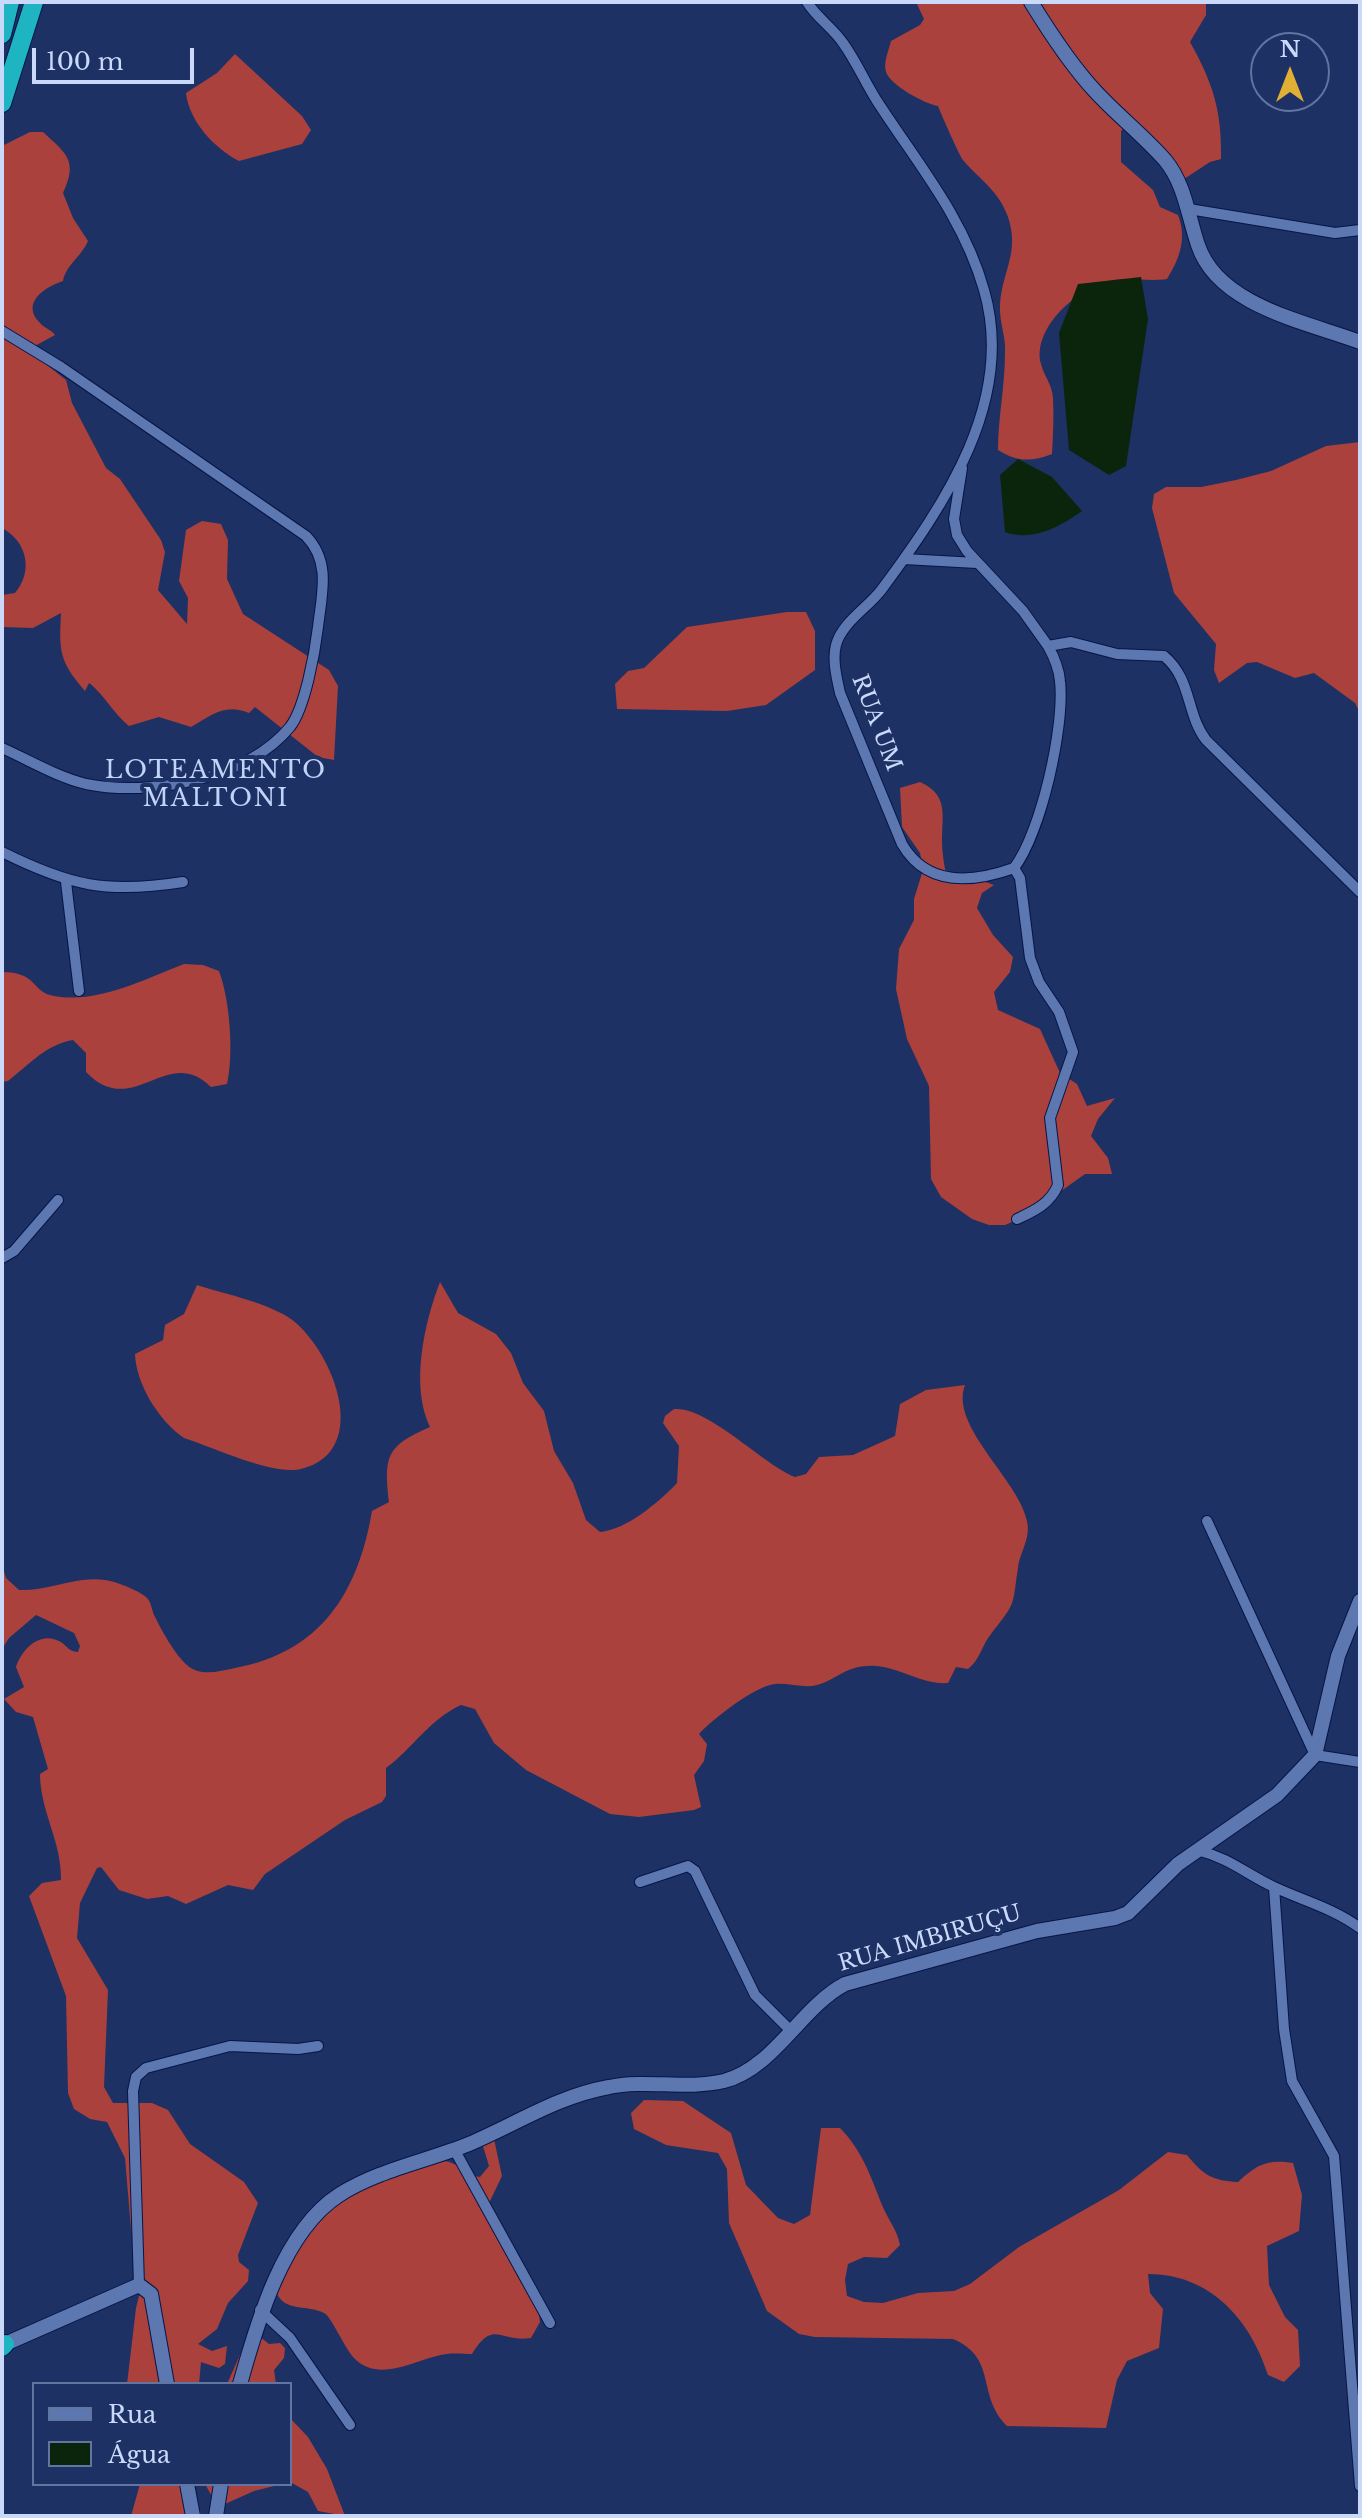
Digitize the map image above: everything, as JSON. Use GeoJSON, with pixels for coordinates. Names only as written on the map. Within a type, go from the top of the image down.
{"type":"FeatureCollection","features":[{"type":"Feature","properties":{"kind":"highway"},"geometry":{"type":"LineString","coordinates":[[2,34],[10,2]]}},
{"type":"Feature","properties":{"kind":"highway"},"geometry":{"type":"LineString","coordinates":[[2,103],[34,2]]}},
{"type":"Feature","properties":{"kind":"street","name":"RUA UM"},"geometry":{"type":"LineString","coordinates":[[807,2],[843,42],[878,102],[956,218],[970,246],[984,290],[994,342],[987,399],[964,458],[904,559],[879,594],[844,630],[836,646],[840,693],[902,844],[913,863],[930,873],[960,879],[991,876],[1014,868]]}},
{"type":"Feature","properties":{"kind":"street"},"geometry":{"type":"LineString","coordinates":[[1031,2],[1056,43],[1096,92],[1167,162],[1189,209],[1205,262],[1233,290],[1360,342]]}},
{"type":"Feature","properties":{"kind":"street"},"geometry":{"type":"LineString","coordinates":[[1189,209],[1335,233],[1360,230]]}},
{"type":"Feature","properties":{"kind":"street"},"geometry":{"type":"LineString","coordinates":[[2,331],[61,367],[306,536],[318,549],[323,583],[318,633],[299,708],[291,725],[255,754],[222,773],[193,782],[159,786],[89,784],[2,748]]}},
{"type":"Feature","properties":{"kind":"street"},"geometry":{"type":"LineString","coordinates":[[964,458],[954,519],[957,535],[977,563],[1018,605],[1048,646],[1060,680],[1059,728],[1032,836],[1014,868],[1024,894],[1030,958],[1039,982],[1059,1012],[1073,1052],[1050,1118],[1058,1185],[1054,1195],[1041,1207],[1017,1219]]}},
{"type":"Feature","properties":{"kind":"street"},"geometry":{"type":"LineString","coordinates":[[904,559],[977,563]]}},
{"type":"Feature","properties":{"kind":"street"},"geometry":{"type":"LineString","coordinates":[[1048,646],[1071,642],[1117,654],[1164,656],[1188,687],[1195,720],[1206,740],[1360,892]]}},
{"type":"Feature","properties":{"kind":"street"},"geometry":{"type":"LineString","coordinates":[[2,852],[66,882],[113,888],[183,882]]}},
{"type":"Feature","properties":{"kind":"street"},"geometry":{"type":"LineString","coordinates":[[66,882],[79,991]]}},
{"type":"Feature","properties":{"kind":"street"},"geometry":{"type":"LineString","coordinates":[[2,1258],[14,1251],[58,1200]]}},
{"type":"Feature","properties":{"kind":"street"},"geometry":{"type":"LineString","coordinates":[[1207,1521],[1315,1755]]}},
{"type":"Feature","properties":{"kind":"street"},"geometry":{"type":"LineString","coordinates":[[1315,1755],[1338,1656],[1360,1601]]}},
{"type":"Feature","properties":{"kind":"street"},"geometry":{"type":"LineString","coordinates":[[1315,1755],[1360,1762]]}},
{"type":"Feature","properties":{"kind":"street","name":"RUA IMBIRUÇU"},"geometry":{"type":"LineString","coordinates":[[241,2382],[260,2310],[274,2277],[326,2204],[364,2183],[454,2149],[544,2107],[606,2087],[725,2081],[744,2072],[827,1993],[866,1976],[1037,1931],[1128,1913],[1178,1864],[1277,1795],[1315,1755]]}},
{"type":"Feature","properties":{"kind":"street"},"geometry":{"type":"LineString","coordinates":[[1200,1851],[1221,1856],[1274,1887],[1340,1914],[1360,1928]]}},
{"type":"Feature","properties":{"kind":"street"},"geometry":{"type":"LineString","coordinates":[[640,1882],[688,1866],[695,1871],[755,1995],[790,2030]]}},
{"type":"Feature","properties":{"kind":"street"},"geometry":{"type":"LineString","coordinates":[[1274,1887],[1287,2059],[1292,2081],[1327,2140],[1336,2169],[1360,2486]]}},
{"type":"Feature","properties":{"kind":"street"},"geometry":{"type":"LineString","coordinates":[[139,2285],[133,2091],[136,2077],[146,2068],[230,2046],[298,2049],[318,2046]]}},
{"type":"Feature","properties":{"kind":"street"},"geometry":{"type":"LineString","coordinates":[[454,2149],[550,2323]]}},
{"type":"Feature","properties":{"kind":"street"},"geometry":{"type":"LineString","coordinates":[[3,2345],[139,2285]]}},
{"type":"Feature","properties":{"kind":"street"},"geometry":{"type":"LineString","coordinates":[[139,2285],[151,2294],[167,2382]]}},
{"type":"Feature","properties":{"kind":"street"},"geometry":{"type":"LineString","coordinates":[[260,2310],[290,2338],[350,2425]]}},
{"type":"Feature","properties":{"kind":"street"},"geometry":{"type":"LineString","coordinates":[[187,2486],[193,2516]]}},
{"type":"Feature","properties":{"kind":"street"},"geometry":{"type":"LineString","coordinates":[[216,2516],[221,2486]]}},
{"type":"Feature","properties":{"kind":"shaded area"},"geometry":{"type":"Polygon","coordinates":[[[916,2],[1206,2],[1206,15],[1190,42],[1214,98],[1220,126],[1221,159],[1210,162],[1184,179],[1125,127],[1121,131],[1121,162],[1153,190],[1160,207],[1178,215],[1182,232],[1181,248],[1167,279],[1105,282],[1069,303],[1049,325],[1040,351],[1041,364],[1053,398],[1052,454],[1044,457],[1018,459],[998,450],[1005,353],[1000,305],[1012,241],[1008,217],[994,193],[961,157],[938,106],[909,93],[894,83],[886,72],[891,41],[920,25],[924,19],[916,2]]]}},
{"type":"Feature","properties":{"kind":"shaded area"},"geometry":{"type":"Polygon","coordinates":[[[235,54],[302,116],[311,130],[302,144],[239,161],[204,133],[192,114],[186,93],[217,73],[235,54]]]}},
{"type":"Feature","properties":{"kind":"shaded area"},"geometry":{"type":"Polygon","coordinates":[[[30,132],[43,132],[68,159],[70,173],[63,193],[73,218],[88,241],[67,270],[63,281],[37,297],[33,309],[35,316],[55,335],[33,347],[31,352],[66,380],[72,403],[106,468],[120,479],[161,540],[165,552],[158,590],[187,624],[188,598],[179,581],[186,530],[202,521],[221,524],[228,540],[227,579],[243,614],[329,670],[338,686],[334,760],[318,757],[255,707],[249,713],[233,709],[219,712],[191,727],[159,717],[129,726],[93,686],[89,683],[85,691],[70,672],[62,655],[61,613],[33,628],[2,627],[2,595],[15,593],[21,585],[26,567],[18,541],[2,528],[2,146],[30,132]]]}},
{"type":"Feature","properties":{"kind":"shaded area"},"geometry":{"type":"Polygon","coordinates":[[[1360,442],[1360,713],[1355,703],[1314,673],[1295,678],[1257,662],[1247,663],[1219,683],[1214,670],[1216,644],[1174,593],[1152,508],[1154,494],[1166,487],[1201,487],[1236,480],[1271,471],[1326,446],[1360,442]]]}},
{"type":"Feature","properties":{"kind":"shaded area"},"geometry":{"type":"Polygon","coordinates":[[[806,612],[815,631],[815,670],[766,705],[727,711],[617,709],[615,684],[628,671],[644,668],[687,627],[806,612]]]}},
{"type":"Feature","properties":{"kind":"shaded area"},"geometry":{"type":"Polygon","coordinates":[[[920,782],[936,793],[942,807],[946,874],[966,875],[994,885],[982,893],[977,908],[993,935],[1013,957],[1010,972],[994,992],[998,1010],[1040,1029],[1060,1073],[1077,1084],[1087,1106],[1115,1098],[1098,1119],[1091,1136],[1108,1158],[1112,1174],[1085,1174],[1026,1216],[1005,1225],[989,1225],[972,1219],[941,1197],[931,1179],[929,1086],[907,1039],[896,989],[899,949],[914,920],[914,899],[923,870],[920,853],[902,827],[900,788],[920,782]]]}},
{"type":"Feature","properties":{"kind":"shaded area"},"geometry":{"type":"Polygon","coordinates":[[[184,964],[203,965],[219,971],[230,1027],[227,1084],[211,1087],[195,1076],[180,1073],[135,1087],[119,1089],[103,1085],[86,1072],[86,1053],[73,1040],[46,1051],[8,1081],[2,1082],[2,972],[21,975],[50,995],[84,997],[119,989],[184,964]]]}},
{"type":"Feature","properties":{"kind":"shaded area"},"geometry":{"type":"Polygon","coordinates":[[[440,1282],[458,1313],[496,1334],[511,1353],[523,1383],[544,1411],[554,1451],[573,1483],[586,1520],[600,1532],[631,1521],[677,1483],[679,1446],[663,1423],[665,1416],[674,1409],[703,1417],[795,1477],[806,1474],[819,1457],[853,1455],[895,1436],[900,1404],[926,1390],[965,1385],[963,1401],[967,1418],[975,1435],[1012,1488],[1027,1521],[1028,1534],[1019,1562],[1014,1597],[975,1661],[968,1669],[956,1667],[948,1683],[930,1681],[885,1667],[865,1666],[820,1684],[775,1684],[746,1696],[699,1734],[707,1744],[704,1761],[694,1775],[701,1807],[694,1810],[639,1817],[610,1814],[526,1770],[494,1743],[475,1709],[461,1705],[440,1718],[386,1768],[386,1796],[382,1802],[345,1820],[265,1874],[253,1890],[228,1885],[186,1904],[168,1896],[147,1899],[119,1890],[101,1867],[97,1868],[80,1903],[77,1938],[108,1990],[104,2087],[113,2103],[152,2103],[168,2110],[190,2144],[244,2182],[258,2203],[238,2255],[239,2262],[249,2270],[248,2281],[228,2303],[217,2329],[198,2344],[212,2351],[227,2346],[225,2364],[219,2368],[201,2362],[199,2382],[127,2382],[136,2308],[143,2280],[131,2229],[125,2158],[107,2122],[90,2119],[74,2109],[68,2093],[66,1996],[29,1896],[42,1883],[61,1880],[58,1853],[41,1788],[40,1774],[48,1769],[33,1717],[16,1712],[4,1699],[24,1687],[16,1667],[33,1643],[46,1638],[54,1639],[78,1652],[80,1646],[74,1633],[36,1615],[9,1638],[2,1649],[2,1564],[6,1578],[19,1590],[94,1579],[107,1580],[138,1592],[148,1600],[178,1656],[199,1671],[235,1668],[265,1660],[291,1648],[312,1633],[345,1592],[366,1541],[372,1511],[389,1502],[387,1474],[391,1454],[404,1440],[430,1427],[424,1411],[420,1374],[429,1316],[440,1282]]]}},
{"type":"Feature","properties":{"kind":"shaded area"},"geometry":{"type":"Polygon","coordinates":[[[197,1285],[278,1311],[304,1331],[319,1350],[331,1373],[341,1420],[336,1442],[323,1458],[301,1469],[259,1465],[184,1438],[158,1412],[144,1389],[135,1354],[163,1340],[165,1325],[184,1314],[197,1285]]]}},
{"type":"Feature","properties":{"kind":"shaded area"},"geometry":{"type":"Polygon","coordinates":[[[644,2100],[683,2101],[731,2133],[746,2185],[778,2218],[794,2224],[810,2215],[821,2128],[840,2128],[865,2164],[900,2245],[887,2258],[864,2257],[848,2264],[845,2280],[847,2296],[864,2302],[883,2303],[918,2293],[954,2291],[970,2284],[1019,2247],[1119,2190],[1168,2152],[1187,2155],[1209,2176],[1238,2182],[1263,2164],[1293,2163],[1302,2195],[1299,2231],[1267,2246],[1269,2285],[1285,2317],[1298,2330],[1300,2366],[1284,2382],[1268,2375],[1250,2336],[1224,2304],[1190,2282],[1148,2274],[1150,2293],[1163,2309],[1159,2348],[1127,2361],[1117,2380],[1106,2428],[1007,2426],[992,2402],[976,2356],[953,2339],[815,2337],[799,2334],[767,2311],[729,2223],[727,2169],[718,2153],[666,2145],[634,2129],[631,2113],[644,2100]]]}},
{"type":"Feature","properties":{"kind":"shaded area"},"geometry":{"type":"Polygon","coordinates":[[[494,2139],[502,2176],[489,2203],[538,2308],[540,2322],[531,2338],[492,2334],[472,2354],[447,2354],[400,2367],[376,2369],[364,2366],[354,2358],[324,2313],[291,2306],[280,2299],[276,2292],[301,2236],[314,2218],[329,2206],[367,2184],[427,2162],[448,2162],[480,2177],[489,2166],[482,2143],[494,2139]]]}},
{"type":"Feature","properties":{"kind":"shaded area"},"geometry":{"type":"Polygon","coordinates":[[[251,2330],[269,2344],[280,2343],[285,2348],[284,2358],[274,2370],[276,2382],[228,2382],[251,2330]]]}},
{"type":"Feature","properties":{"kind":"shaded area"},"geometry":{"type":"Polygon","coordinates":[[[292,2420],[308,2437],[327,2469],[345,2516],[318,2511],[308,2492],[292,2483],[292,2420]]]}},
{"type":"Feature","properties":{"kind":"shaded area"},"geometry":{"type":"Polygon","coordinates":[[[139,2486],[183,2486],[203,2516],[131,2516],[139,2486]]]}},
{"type":"Feature","properties":{"kind":"shaded area"},"geometry":{"type":"Polygon","coordinates":[[[206,2486],[274,2486],[225,2504],[214,2500],[206,2486]]]}},
{"type":"Feature","properties":{"kind":"water"},"geometry":{"type":"Polygon","coordinates":[[[1141,277],[1148,319],[1126,466],[1109,475],[1069,450],[1059,333],[1078,284],[1141,277]]]}},
{"type":"Feature","properties":{"kind":"water"},"geometry":{"type":"Polygon","coordinates":[[[1018,459],[1052,477],[1082,511],[1055,527],[1035,534],[1005,532],[1000,475],[1018,459]]]}},
{"type":"Feature","properties":{"kind":"district","name":"LOTEAMENTO MALTONI"},"geometry":{"type":"Point","coordinates":[216,785]}}]}
